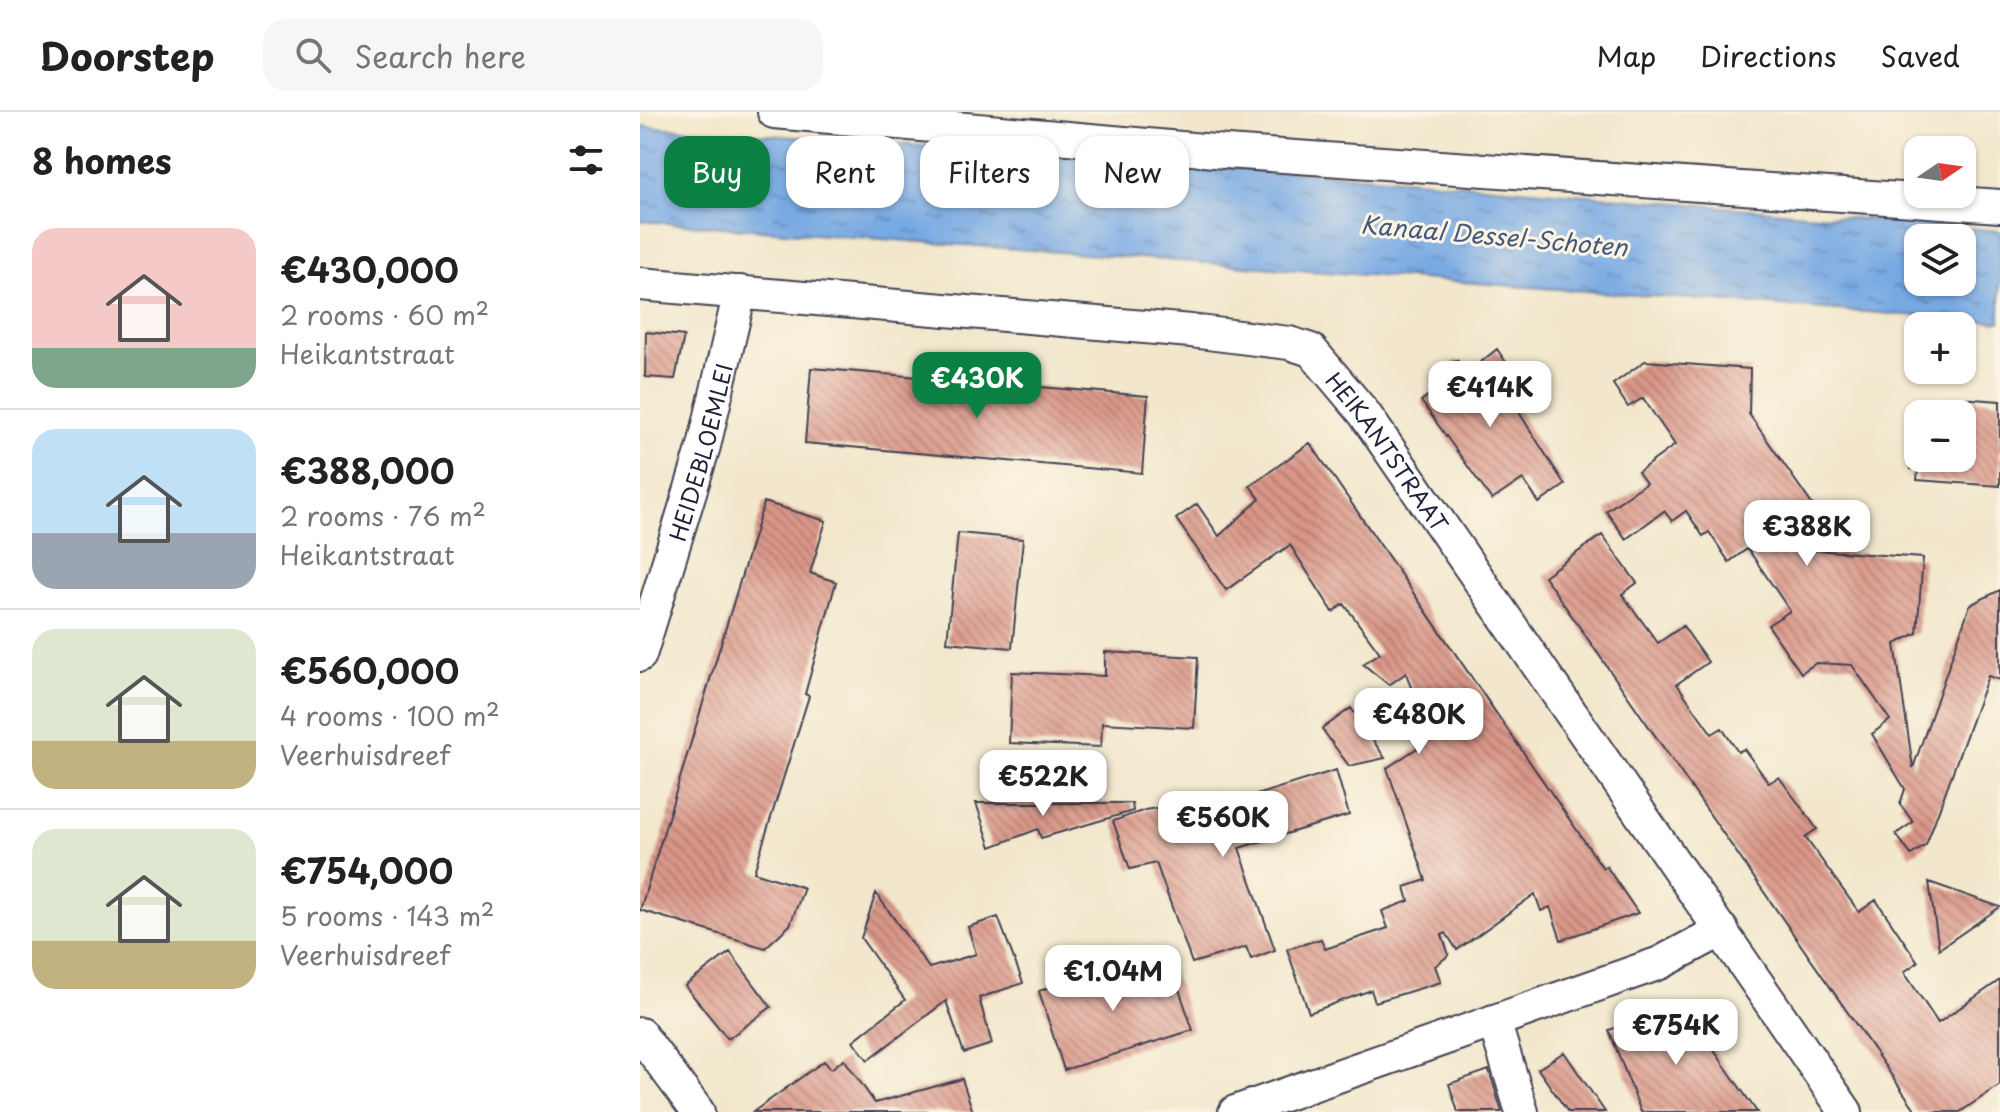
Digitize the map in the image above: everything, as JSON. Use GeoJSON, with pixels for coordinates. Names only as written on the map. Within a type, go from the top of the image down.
{"type":"FeatureCollection","features":[{"type":"Feature","properties":{"kind":"street"},"geometry":{"type":"LineString","coordinates":[[774,112],[968,120],[1226,152],[2000,206]]}},
{"type":"Feature","properties":{"kind":"street","name":"HEIKANTSTRAAT"},"geometry":{"type":"LineString","coordinates":[[640,284],[1191,331],[1289,343],[1311,350],[1364,413],[1846,1112]]}},
{"type":"Feature","properties":{"kind":"street","name":"HEIDEBLOEMLEI"},"geometry":{"type":"LineString","coordinates":[[640,655],[704,446],[740,292]]}},
{"type":"Feature","properties":{"kind":"street"},"geometry":{"type":"LineString","coordinates":[[1235,1112],[1660,963],[1722,930]]}},
{"type":"Feature","properties":{"kind":"street"},"geometry":{"type":"LineString","coordinates":[[1494,1021],[1522,1112]]}},
{"type":"Feature","properties":{"kind":"street"},"geometry":{"type":"LineString","coordinates":[[640,1034],[698,1112]]}},
{"type":"Feature","properties":{"kind":"water","name":"Kanaal Dessel-Schoten"},"geometry":{"type":"Polygon","coordinates":[[[640,126],[786,136],[786,208],[904,208],[904,144],[920,146],[920,208],[1059,208],[1059,155],[1075,156],[1075,208],[1189,208],[1189,164],[1415,180],[1920,224],[1904,224],[1904,296],[1976,296],[1976,229],[2000,231],[2000,322],[1976,320],[1976,312],[1904,312],[1904,315],[640,221],[640,126]]]}},
{"type":"Feature","properties":{"kind":"building"},"geometry":{"type":"Polygon","coordinates":[[[646,332],[684,336],[675,379],[645,377],[646,332]]]}},
{"type":"Feature","properties":{"kind":"building"},"geometry":{"type":"Polygon","coordinates":[[[1497,349],[1514,374],[1501,384],[1565,485],[1539,503],[1523,479],[1492,500],[1421,401],[1438,388],[1431,378],[1457,360],[1467,373],[1497,349]]]}},
{"type":"Feature","properties":{"kind":"building"},"geometry":{"type":"Polygon","coordinates":[[[1645,361],[1750,369],[1749,414],[1818,513],[1771,547],[1923,558],[1917,633],[1895,644],[1913,768],[1970,605],[2000,590],[2000,680],[1988,676],[1926,845],[1911,855],[1896,834],[1913,822],[1900,804],[1905,789],[1872,734],[1890,720],[1852,665],[1816,663],[1801,673],[1768,625],[1790,611],[1747,549],[1729,562],[1709,532],[1703,536],[1686,511],[1672,521],[1664,511],[1626,539],[1606,511],[1646,483],[1638,472],[1675,445],[1643,398],[1628,407],[1613,384],[1645,361]]]}},
{"type":"Feature","properties":{"kind":"building"},"geometry":{"type":"Polygon","coordinates":[[[811,368],[1148,396],[1142,473],[805,443],[811,368]]]}},
{"type":"Feature","properties":{"kind":"building"},"geometry":{"type":"Polygon","coordinates":[[[1960,398],[2000,401],[2000,486],[1917,480],[1918,472],[1976,472],[1976,400],[1960,398]]]}},
{"type":"Feature","properties":{"kind":"building"},"geometry":{"type":"Polygon","coordinates":[[[1310,443],[1603,868],[1606,866],[1638,913],[1561,940],[1550,907],[1541,911],[1535,894],[1457,950],[1446,933],[1442,935],[1449,955],[1435,966],[1441,982],[1375,1002],[1371,990],[1309,1013],[1287,949],[1321,939],[1325,949],[1388,928],[1382,911],[1409,901],[1405,887],[1426,880],[1387,768],[1434,737],[1422,719],[1406,673],[1389,685],[1363,664],[1380,653],[1344,604],[1333,612],[1290,545],[1226,590],[1176,519],[1197,504],[1219,536],[1260,499],[1250,486],[1310,443]]]}},
{"type":"Feature","properties":{"kind":"building"},"geometry":{"type":"Polygon","coordinates":[[[764,502],[826,521],[810,573],[836,582],[805,694],[809,696],[754,872],[804,888],[790,925],[765,948],[640,910],[764,502]]]}},
{"type":"Feature","properties":{"kind":"building"},"geometry":{"type":"Polygon","coordinates":[[[958,533],[1023,539],[1012,648],[947,642],[958,533]]]}},
{"type":"Feature","properties":{"kind":"building"},"geometry":{"type":"Polygon","coordinates":[[[1602,535],[1637,583],[1622,594],[1658,643],[1683,626],[1708,662],[1677,684],[1712,734],[1722,728],[1738,752],[1744,749],[1769,783],[1779,777],[1817,829],[1805,837],[1859,912],[1876,900],[1918,962],[1904,972],[1938,1023],[2000,980],[2000,1085],[1960,1112],[1917,1112],[1544,576],[1602,535]]]}},
{"type":"Feature","properties":{"kind":"building"},"geometry":{"type":"Polygon","coordinates":[[[1105,652],[1198,657],[1194,728],[1102,723],[1101,747],[1009,743],[1012,672],[1105,676],[1105,652]]]}},
{"type":"Feature","properties":{"kind":"building"},"geometry":{"type":"Polygon","coordinates":[[[1351,708],[1385,758],[1349,766],[1322,729],[1351,708]]]}},
{"type":"Feature","properties":{"kind":"building"},"geometry":{"type":"Polygon","coordinates":[[[1336,770],[1349,815],[1239,848],[1275,950],[1251,959],[1246,947],[1192,963],[1156,863],[1130,869],[1113,821],[1145,810],[1201,800],[1205,811],[1336,770]]]}},
{"type":"Feature","properties":{"kind":"building"},"geometry":{"type":"Polygon","coordinates":[[[976,803],[1132,803],[1133,811],[1041,838],[1038,829],[991,847],[976,803]]]}},
{"type":"Feature","properties":{"kind":"building"},"geometry":{"type":"Polygon","coordinates":[[[1929,882],[2000,907],[1939,949],[1929,882]]]}},
{"type":"Feature","properties":{"kind":"building"},"geometry":{"type":"Polygon","coordinates":[[[876,893],[929,968],[976,954],[968,927],[998,917],[1023,983],[979,998],[992,1044],[964,1053],[946,1001],[868,1060],[853,1041],[905,1000],[861,938],[876,893]]]}},
{"type":"Feature","properties":{"kind":"building"},"geometry":{"type":"Polygon","coordinates":[[[730,952],[771,1007],[728,1039],[685,986],[730,952]]]}},
{"type":"Feature","properties":{"kind":"building"},"geometry":{"type":"Polygon","coordinates":[[[1133,957],[1141,983],[1173,972],[1193,1030],[1064,1070],[1039,991],[1133,957]]]}},
{"type":"Feature","properties":{"kind":"building"},"geometry":{"type":"Polygon","coordinates":[[[1683,1005],[1757,1112],[1641,1112],[1609,1030],[1683,1005]]]}},
{"type":"Feature","properties":{"kind":"building"},"geometry":{"type":"Polygon","coordinates":[[[1564,1052],[1605,1112],[1568,1112],[1538,1069],[1564,1052]]]}},
{"type":"Feature","properties":{"kind":"building"},"geometry":{"type":"Polygon","coordinates":[[[844,1059],[875,1103],[962,1079],[973,1112],[753,1112],[824,1061],[831,1069],[844,1059]]]}},
{"type":"Feature","properties":{"kind":"building"},"geometry":{"type":"Polygon","coordinates":[[[1489,1070],[1502,1112],[1458,1112],[1449,1084],[1489,1070]]]}}]}
